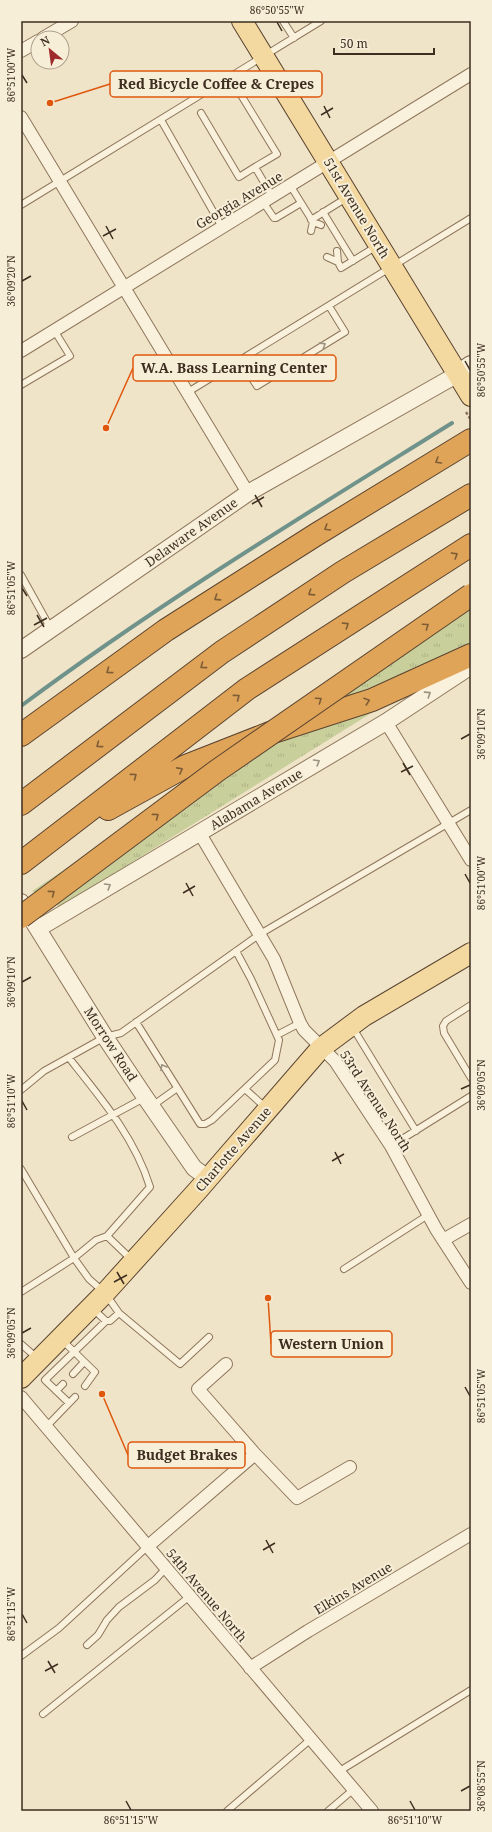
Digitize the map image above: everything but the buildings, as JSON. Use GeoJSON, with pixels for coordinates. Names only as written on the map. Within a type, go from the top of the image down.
{"type":"FeatureCollection","features":[{"type":"Feature","properties":{"kind":"highway"},"geometry":{"type":"LineString","coordinates":[[21,735],[166,630],[317,534],[471,440]]}},
{"type":"Feature","properties":{"kind":"highway"},"geometry":{"type":"LineString","coordinates":[[22,803],[222,652],[343,572],[470,485]]}},
{"type":"Feature","properties":{"kind":"highway"},"geometry":{"type":"LineString","coordinates":[[21,863],[47,841],[247,689],[471,545]]}},
{"type":"Feature","properties":{"kind":"highway"},"geometry":{"type":"LineString","coordinates":[[30,922],[218,770],[471,595]]}},
{"type":"Feature","properties":{"kind":"highway"},"geometry":{"type":"LineString","coordinates":[[47,841],[186,766],[270,733],[372,700],[471,654]]}},
{"type":"Feature","properties":{"kind":"main road","name":"51st Avenue North"},"geometry":{"type":"LineString","coordinates":[[242,21],[379,245],[464,370],[471,396]]}},
{"type":"Feature","properties":{"kind":"main road","name":"Charlotte Avenue"},"geometry":{"type":"LineString","coordinates":[[21,1378],[39,1359],[66,1345],[91,1307],[209,1179],[321,1048],[351,1025],[471,953]]}},
{"type":"Feature","properties":{"kind":"street"},"geometry":{"type":"LineString","coordinates":[[57,30],[72,21]]}},
{"type":"Feature","properties":{"kind":"street"},"geometry":{"type":"LineString","coordinates":[[21,51],[30,46]]}},
{"type":"Feature","properties":{"kind":"street","name":"Georgia Avenue"},"geometry":{"type":"LineString","coordinates":[[21,350],[471,74]]}},
{"type":"Feature","properties":{"kind":"street"},"geometry":{"type":"LineString","coordinates":[[21,117],[248,493]]}},
{"type":"Feature","properties":{"kind":"street","name":"Delaware Avenue"},"geometry":{"type":"LineString","coordinates":[[21,650],[248,493],[464,370]]}},
{"type":"Feature","properties":{"kind":"street","name":"Alabama Avenue"},"geometry":{"type":"LineString","coordinates":[[30,922],[199,832],[386,722],[471,666]]}},
{"type":"Feature","properties":{"kind":"street"},"geometry":{"type":"LineString","coordinates":[[386,722],[471,860]]}},
{"type":"Feature","properties":{"kind":"street","name":"53rd Avenue North"},"geometry":{"type":"LineString","coordinates":[[199,832],[274,959],[300,1023],[321,1048],[335,1061],[391,1146],[442,1240],[471,1283]]}},
{"type":"Feature","properties":{"kind":"street","name":"Morrow Road"},"geometry":{"type":"LineString","coordinates":[[21,902],[30,922],[148,1102],[194,1168],[209,1179]]}},
{"type":"Feature","properties":{"kind":"street"},"geometry":{"type":"LineString","coordinates":[[442,1240],[471,1224]]}},
{"type":"Feature","properties":{"kind":"street"},"geometry":{"type":"LineString","coordinates":[[226,1364],[198,1389],[255,1454],[297,1498],[350,1467]]}},
{"type":"Feature","properties":{"kind":"street","name":"54th Avenue North"},"geometry":{"type":"LineString","coordinates":[[21,1397],[372,1811]]}},
{"type":"Feature","properties":{"kind":"street"},"geometry":{"type":"LineString","coordinates":[[147,1547],[255,1454]]}},
{"type":"Feature","properties":{"kind":"street","name":"Elkins Avenue"},"geometry":{"type":"LineString","coordinates":[[250,1668],[308,1631],[471,1534]]}},
{"type":"Feature","properties":{"kind":"lane"},"geometry":{"type":"LineString","coordinates":[[284,21],[294,38]]}},
{"type":"Feature","properties":{"kind":"lane"},"geometry":{"type":"LineString","coordinates":[[21,205],[321,21]]}},
{"type":"Feature","properties":{"kind":"lane"},"geometry":{"type":"LineString","coordinates":[[200,113],[239,177],[277,154],[230,77]]}},
{"type":"Feature","properties":{"kind":"lane"},"geometry":{"type":"LineString","coordinates":[[161,120],[222,227]]}},
{"type":"Feature","properties":{"kind":"lane"},"geometry":{"type":"LineString","coordinates":[[255,167],[274,218],[301,203]]}},
{"type":"Feature","properties":{"kind":"lane"},"geometry":{"type":"LineString","coordinates":[[290,185],[312,221],[321,225]]}},
{"type":"Feature","properties":{"kind":"lane"},"geometry":{"type":"LineString","coordinates":[[311,231],[312,221],[323,212],[349,196]]}},
{"type":"Feature","properties":{"kind":"lane"},"geometry":{"type":"LineString","coordinates":[[323,212],[353,261]]}},
{"type":"Feature","properties":{"kind":"lane"},"geometry":{"type":"LineString","coordinates":[[188,392],[471,218]]}},
{"type":"Feature","properties":{"kind":"lane"},"geometry":{"type":"LineString","coordinates":[[337,251],[338,262],[341,268],[379,245]]}},
{"type":"Feature","properties":{"kind":"lane"},"geometry":{"type":"LineString","coordinates":[[327,257],[338,262]]}},
{"type":"Feature","properties":{"kind":"lane"},"geometry":{"type":"LineString","coordinates":[[240,360],[257,386],[264,382],[345,332],[329,306]]}},
{"type":"Feature","properties":{"kind":"lane"},"geometry":{"type":"LineString","coordinates":[[21,385],[70,356],[54,330]]}},
{"type":"Feature","properties":{"kind":"lane"},"geometry":{"type":"LineString","coordinates":[[21,575],[52,629]]}},
{"type":"Feature","properties":{"kind":"lane"},"geometry":{"type":"LineString","coordinates":[[21,1090],[44,1071],[105,1037],[121,1033],[260,934],[471,810]]}},
{"type":"Feature","properties":{"kind":"lane"},"geometry":{"type":"LineString","coordinates":[[136,1022],[176,1089],[200,1124],[205,1124],[212,1120],[275,1060],[279,1046],[277,1035],[251,979],[236,952]]}},
{"type":"Feature","properties":{"kind":"lane"},"geometry":{"type":"LineString","coordinates":[[471,1005],[446,1021],[443,1026],[444,1033],[471,1078]]}},
{"type":"Feature","properties":{"kind":"lane"},"geometry":{"type":"LineString","coordinates":[[277,1035],[300,1023]]}},
{"type":"Feature","properties":{"kind":"lane"},"geometry":{"type":"LineString","coordinates":[[351,1025],[416,1131]]}},
{"type":"Feature","properties":{"kind":"lane"},"geometry":{"type":"LineString","coordinates":[[21,1292],[74,1258],[96,1240],[107,1236],[150,1187],[145,1172],[115,1116],[69,1058]]}},
{"type":"Feature","properties":{"kind":"lane"},"geometry":{"type":"LineString","coordinates":[[72,1137],[176,1089]]}},
{"type":"Feature","properties":{"kind":"lane"},"geometry":{"type":"LineString","coordinates":[[245,1089],[267,1110]]}},
{"type":"Feature","properties":{"kind":"lane"},"geometry":{"type":"LineString","coordinates":[[391,1146],[471,1096]]}},
{"type":"Feature","properties":{"kind":"lane"},"geometry":{"type":"LineString","coordinates":[[21,1169],[74,1258],[89,1279],[105,1293],[119,1313],[180,1364],[209,1337]]}},
{"type":"Feature","properties":{"kind":"lane"},"geometry":{"type":"LineString","coordinates":[[344,1269],[428,1215]]}},
{"type":"Feature","properties":{"kind":"lane"},"geometry":{"type":"LineString","coordinates":[[107,1236],[134,1261]]}},
{"type":"Feature","properties":{"kind":"lane"},"geometry":{"type":"LineString","coordinates":[[91,1307],[106,1321]]}},
{"type":"Feature","properties":{"kind":"lane"},"geometry":{"type":"LineString","coordinates":[[69,1403],[45,1380],[66,1345],[106,1321],[110,1321],[119,1313]]}},
{"type":"Feature","properties":{"kind":"lane"},"geometry":{"type":"LineString","coordinates":[[21,1344],[39,1359]]}},
{"type":"Feature","properties":{"kind":"lane"},"geometry":{"type":"LineString","coordinates":[[66,1345],[95,1372],[85,1386]]}},
{"type":"Feature","properties":{"kind":"lane"},"geometry":{"type":"LineString","coordinates":[[72,1374],[84,1362]]}},
{"type":"Feature","properties":{"kind":"lane"},"geometry":{"type":"LineString","coordinates":[[56,1391],[63,1384]]}},
{"type":"Feature","properties":{"kind":"lane"},"geometry":{"type":"LineString","coordinates":[[46,1427],[75,1397]]}},
{"type":"Feature","properties":{"kind":"lane"},"geometry":{"type":"LineString","coordinates":[[21,1656],[59,1628],[147,1547]]}},
{"type":"Feature","properties":{"kind":"lane"},"geometry":{"type":"LineString","coordinates":[[87,1645],[98,1635],[107,1620],[119,1607],[155,1580],[166,1568]]}},
{"type":"Feature","properties":{"kind":"lane"},"geometry":{"type":"LineString","coordinates":[[43,1714],[190,1596]]}},
{"type":"Feature","properties":{"kind":"lane"},"geometry":{"type":"LineString","coordinates":[[338,1772],[471,1690]]}},
{"type":"Feature","properties":{"kind":"lane"},"geometry":{"type":"LineString","coordinates":[[227,1811],[311,1739]]}},
{"type":"Feature","properties":{"kind":"lane"},"geometry":{"type":"LineString","coordinates":[[328,1811],[354,1789]]}},
{"type":"Feature","properties":{"kind":"green space"},"geometry":{"type":"Polygon","coordinates":[[[471,603],[471,651],[60,907],[32,891],[471,603]]]}},
{"type":"Feature","properties":{"kind":"waterway"},"geometry":{"type":"LineString","coordinates":[[21,706],[73,668],[180,595],[288,525],[452,423]]}},
{"type":"Feature","properties":{"kind":"place","name":"Red Bicycle Coffee & Crepes"},"geometry":{"type":"Point","coordinates":[50,103]}},
{"type":"Feature","properties":{"kind":"place","name":"W.A. Bass Learning Center"},"geometry":{"type":"Point","coordinates":[106,428]}},
{"type":"Feature","properties":{"kind":"place","name":"Western Union"},"geometry":{"type":"Point","coordinates":[268,1298]}},
{"type":"Feature","properties":{"kind":"place","name":"Budget Brakes"},"geometry":{"type":"Point","coordinates":[102,1394]}}]}
